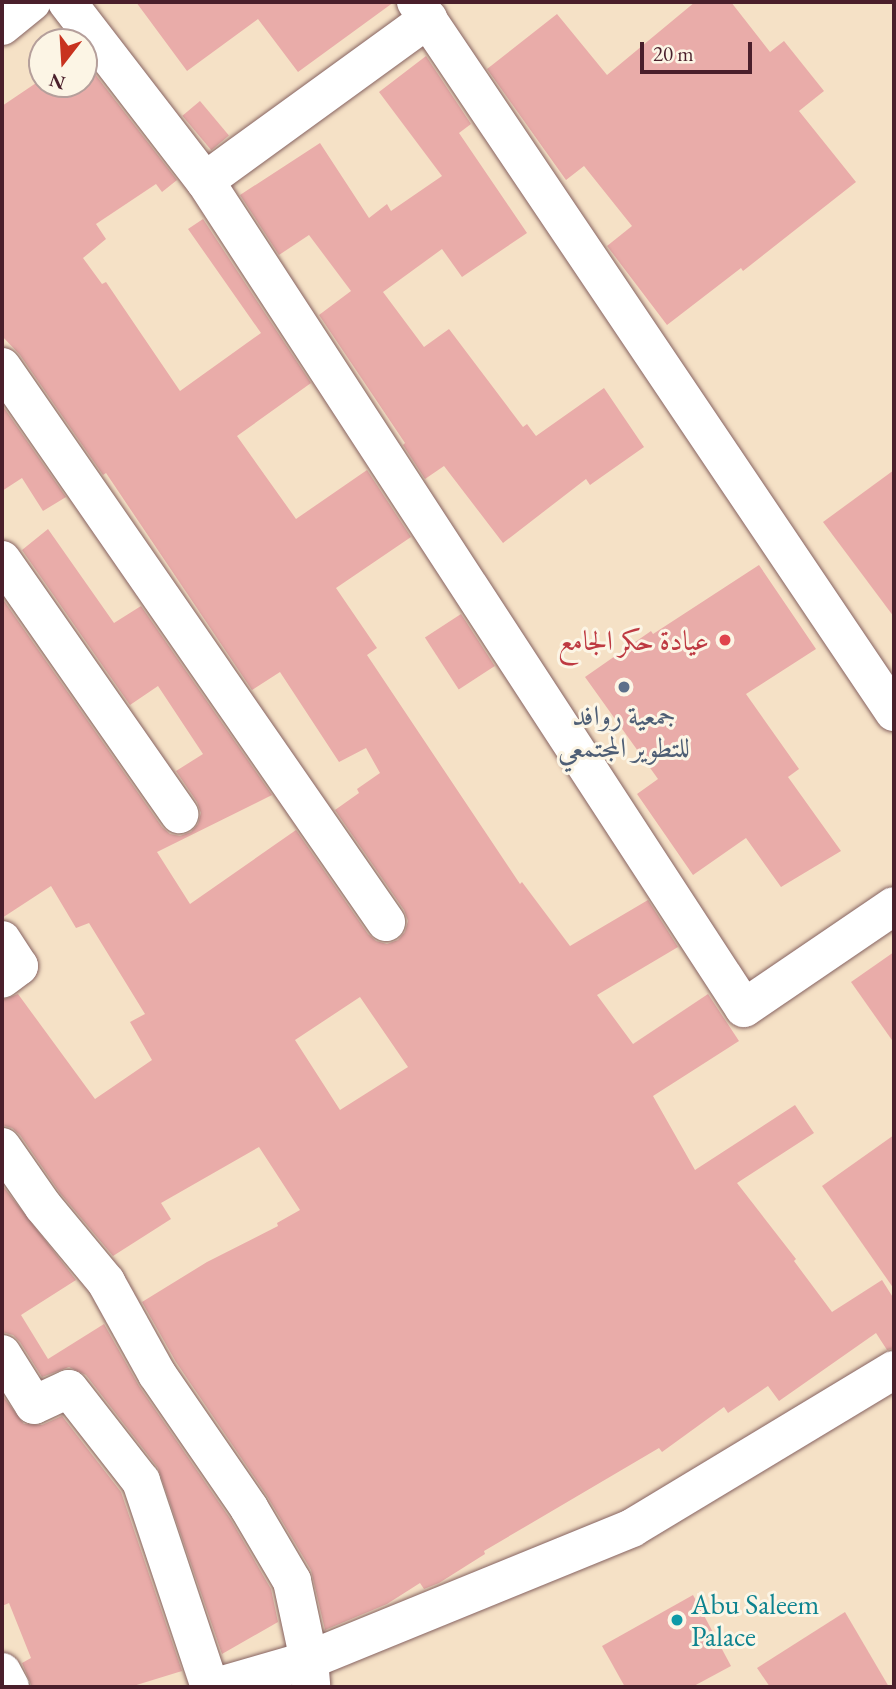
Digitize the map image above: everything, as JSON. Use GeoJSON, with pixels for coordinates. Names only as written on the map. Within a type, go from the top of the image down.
{"type":"FeatureCollection","features":[{"type":"Feature","properties":{"kind":"street"},"geometry":{"type":"LineString","coordinates":[[2,26],[32,2]]}},
{"type":"Feature","properties":{"kind":"street"},"geometry":{"type":"LineString","coordinates":[[67,2],[205,181],[744,1008],[894,906]]}},
{"type":"Feature","properties":{"kind":"street"},"geometry":{"type":"LineString","coordinates":[[205,181],[422,10],[894,712]]}},
{"type":"Feature","properties":{"kind":"street"},"geometry":{"type":"LineString","coordinates":[[2,366],[386,922]]}},
{"type":"Feature","properties":{"kind":"street"},"geometry":{"type":"LineString","coordinates":[[2,560],[179,814]]}},
{"type":"Feature","properties":{"kind":"street"},"geometry":{"type":"LineString","coordinates":[[2,940],[19,966],[2,979]]}},
{"type":"Feature","properties":{"kind":"street"},"geometry":{"type":"LineString","coordinates":[[2,1147],[43,1206],[106,1282],[156,1374],[249,1508],[292,1581],[310,1674]]}},
{"type":"Feature","properties":{"kind":"street"},"geometry":{"type":"LineString","coordinates":[[2,1353],[34,1405],[69,1389],[141,1481],[210,1687]]}},
{"type":"Feature","properties":{"kind":"street"},"geometry":{"type":"LineString","coordinates":[[216,1687],[310,1674],[632,1528],[894,1370]]}},
{"type":"Feature","properties":{"kind":"street"},"geometry":{"type":"LineString","coordinates":[[2,1672],[10,1687]]}},
{"type":"Feature","properties":{"kind":"building"},"geometry":{"type":"Polygon","coordinates":[[[136,2],[394,2],[298,72],[258,19],[187,71],[136,2]]]}},
{"type":"Feature","properties":{"kind":"building"},"geometry":{"type":"Polygon","coordinates":[[[695,2],[731,2],[770,52],[784,41],[824,91],[799,111],[856,182],[743,271],[741,268],[667,325],[607,246],[632,226],[584,166],[566,180],[487,69],[557,14],[607,75],[695,2]]]}},
{"type":"Feature","properties":{"kind":"building"},"geometry":{"type":"Polygon","coordinates":[[[426,56],[471,124],[459,133],[527,233],[462,277],[442,249],[383,292],[424,347],[449,329],[523,427],[527,424],[536,436],[604,388],[644,447],[590,485],[586,479],[503,543],[444,466],[425,479],[403,445],[405,443],[319,315],[351,291],[309,235],[279,255],[240,195],[320,143],[369,218],[387,204],[391,211],[442,176],[379,92],[426,56]]]}},
{"type":"Feature","properties":{"kind":"building"},"geometry":{"type":"Polygon","coordinates":[[[98,78],[177,180],[162,192],[156,184],[96,224],[106,239],[83,258],[102,284],[106,282],[180,391],[261,333],[188,229],[203,219],[311,383],[237,436],[296,519],[367,470],[411,537],[336,588],[377,648],[367,655],[520,884],[522,882],[570,946],[648,900],[678,947],[597,995],[633,1044],[708,994],[739,1041],[653,1096],[695,1170],[795,1105],[814,1133],[737,1183],[796,1259],[794,1261],[832,1312],[882,1280],[894,1299],[894,1348],[887,1350],[876,1333],[779,1401],[768,1386],[728,1413],[724,1407],[662,1452],[659,1448],[484,1551],[485,1554],[439,1583],[424,1589],[420,1583],[387,1604],[325,1630],[311,1570],[267,1496],[176,1362],[142,1302],[207,1262],[278,1226],[277,1223],[300,1210],[259,1147],[161,1203],[171,1219],[113,1256],[60,1193],[20,1135],[12,1128],[2,1125],[2,1000],[18,994],[95,1099],[152,1060],[130,1022],[145,1014],[89,923],[76,928],[51,886],[2,918],[2,598],[162,827],[170,834],[180,836],[191,832],[198,824],[201,813],[197,802],[176,771],[203,754],[158,686],[130,705],[22,550],[48,529],[114,623],[141,606],[272,795],[157,852],[190,904],[296,830],[368,934],[376,941],[387,944],[398,940],[405,932],[408,921],[404,910],[335,810],[359,793],[357,789],[380,773],[366,748],[339,762],[280,672],[252,690],[106,473],[103,475],[20,355],[2,336],[2,106],[28,88],[28,98],[98,98],[98,78]],[[360,997],[295,1040],[340,1110],[408,1067],[360,997]]]}},
{"type":"Feature","properties":{"kind":"building"},"geometry":{"type":"Polygon","coordinates":[[[200,101],[229,135],[211,150],[182,116],[200,101]]]}},
{"type":"Feature","properties":{"kind":"building"},"geometry":{"type":"Polygon","coordinates":[[[2,405],[66,497],[43,511],[22,478],[2,491],[2,405]]]}},
{"type":"Feature","properties":{"kind":"building"},"geometry":{"type":"Polygon","coordinates":[[[894,470],[894,617],[823,522],[894,470]]]}},
{"type":"Feature","properties":{"kind":"building"},"geometry":{"type":"Polygon","coordinates":[[[759,565],[816,649],[746,694],[799,769],[788,777],[841,851],[781,887],[746,838],[693,875],[637,794],[658,779],[585,677],[651,631],[653,634],[759,565]]]}},
{"type":"Feature","properties":{"kind":"building"},"geometry":{"type":"Polygon","coordinates":[[[461,614],[495,666],[459,689],[425,637],[461,614]]]}},
{"type":"Feature","properties":{"kind":"building"},"geometry":{"type":"Polygon","coordinates":[[[894,952],[894,1043],[851,982],[894,952]]]}},
{"type":"Feature","properties":{"kind":"building"},"geometry":{"type":"Polygon","coordinates":[[[894,1135],[894,1289],[822,1186],[894,1135]]]}},
{"type":"Feature","properties":{"kind":"building"},"geometry":{"type":"Polygon","coordinates":[[[2,1185],[76,1280],[21,1315],[48,1359],[104,1324],[139,1386],[231,1520],[271,1589],[278,1622],[222,1654],[158,1468],[86,1375],[69,1367],[42,1377],[20,1342],[13,1335],[2,1332],[2,1185]]]}},
{"type":"Feature","properties":{"kind":"building"},"geometry":{"type":"Polygon","coordinates":[[[2,1395],[24,1424],[42,1425],[62,1416],[121,1492],[182,1671],[130,1687],[32,1687],[22,1663],[31,1658],[9,1603],[2,1606],[2,1395]]]}},
{"type":"Feature","properties":{"kind":"building","name":"Abu Saleem Palace"},"geometry":{"type":"Polygon","coordinates":[[[693,1595],[731,1666],[692,1687],[625,1687],[602,1646],[693,1595]]]}},
{"type":"Feature","properties":{"kind":"building"},"geometry":{"type":"Polygon","coordinates":[[[845,1612],[889,1687],[770,1687],[757,1668],[845,1612]]]}},
{"type":"Feature","properties":{"kind":"place","name":"عيادة حكر الجامع"},"geometry":{"type":"Point","coordinates":[725,640]}},
{"type":"Feature","properties":{"kind":"place","name":"جمعية روافد للتطوير المجتمعي"},"geometry":{"type":"Point","coordinates":[624,687]}},
{"type":"Feature","properties":{"kind":"place","name":"Abu Saleem Palace"},"geometry":{"type":"Point","coordinates":[677,1620]}}]}
